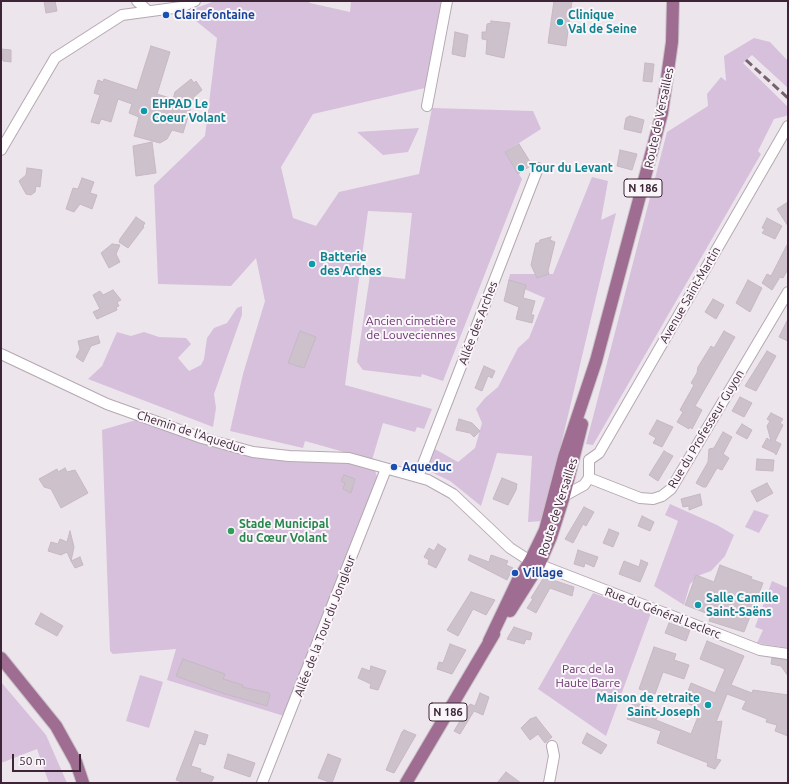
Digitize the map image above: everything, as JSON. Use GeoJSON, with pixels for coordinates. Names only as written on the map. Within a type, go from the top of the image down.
{"type":"FeatureCollection","features":[{"type":"Feature","properties":{"kind":"main road","name":"Route de Versailles"},"geometry":{"type":"LineString","coordinates":[[535,563],[570,456],[662,113],[672,42],[672,5]]}},
{"type":"Feature","properties":{"kind":"main road","name":"Route de Versailles"},"geometry":{"type":"LineString","coordinates":[[409,782],[535,563],[564,496],[570,456]]}},
{"type":"Feature","properties":{"kind":"main road"},"geometry":{"type":"LineString","coordinates":[[1,658],[56,726],[76,762],[83,783]]}},
{"type":"Feature","properties":{"kind":"street"},"geometry":{"type":"LineString","coordinates":[[137,1],[148,11]]}},
{"type":"Feature","properties":{"kind":"street"},"geometry":{"type":"LineString","coordinates":[[1,150],[55,58],[122,15],[181,7],[195,1]]}},
{"type":"Feature","properties":{"kind":"street"},"geometry":{"type":"LineString","coordinates":[[426,106],[447,1]]}},
{"type":"Feature","properties":{"kind":"street","name":"Avenue Saint-Martin"},"geometry":{"type":"LineString","coordinates":[[589,460],[599,453],[788,126]]}},
{"type":"Feature","properties":{"kind":"street","name":"Allée des Arches"},"geometry":{"type":"LineString","coordinates":[[418,477],[538,168]]}},
{"type":"Feature","properties":{"kind":"street","name":"Rue du Professeur Guyon"},"geometry":{"type":"LineString","coordinates":[[589,478],[640,498],[653,499],[662,496],[671,489],[788,292]]}},
{"type":"Feature","properties":{"kind":"street","name":"Chemin de l'Aqueduc"},"geometry":{"type":"LineString","coordinates":[[1,354],[107,404],[202,438],[253,452],[289,456],[349,458],[428,480],[453,494],[510,548],[535,563]]}},
{"type":"Feature","properties":{"kind":"street"},"geometry":{"type":"LineString","coordinates":[[564,496],[584,485],[589,478],[589,460],[570,456]]}},
{"type":"Feature","properties":{"kind":"street","name":"Allée de la Tour du Jongleur"},"geometry":{"type":"LineString","coordinates":[[262,783],[386,469]]}},
{"type":"Feature","properties":{"kind":"street","name":"Rue du Général Leclerc"},"geometry":{"type":"LineString","coordinates":[[535,563],[760,650],[788,654]]}},
{"type":"Feature","properties":{"kind":"street"},"geometry":{"type":"LineString","coordinates":[[549,783],[554,756],[552,746]]}},
{"type":"Feature","properties":{"kind":"green space","name":"Ancien cimetière de Louveciennes"},"geometry":{"type":"Polygon","coordinates":[[[215,1],[308,1],[310,3],[350,12],[351,1],[443,1],[425,88],[313,114],[281,167],[293,218],[316,226],[339,192],[419,174],[432,108],[533,111],[541,129],[505,152],[522,179],[443,381],[422,374],[421,377],[363,370],[357,362],[370,275],[405,279],[412,213],[368,211],[345,385],[432,409],[424,429],[417,427],[415,432],[383,423],[372,460],[305,441],[303,448],[230,431],[243,374],[265,301],[256,258],[231,286],[158,284],[154,185],[205,136],[217,38],[185,12],[215,1]]]}},
{"type":"Feature","properties":{"kind":"green space"},"geometry":{"type":"Polygon","coordinates":[[[754,38],[770,42],[788,61],[788,88],[752,55],[743,63],[788,107],[788,113],[786,116],[774,119],[758,151],[761,154],[593,445],[586,444],[667,132],[708,106],[707,94],[721,77],[726,81],[724,56],[754,38]]]}},
{"type":"Feature","properties":{"kind":"green space"},"geometry":{"type":"Polygon","coordinates":[[[419,128],[408,152],[383,155],[357,132],[419,128]]]}},
{"type":"Feature","properties":{"kind":"green space"},"geometry":{"type":"Polygon","coordinates":[[[592,177],[608,181],[601,220],[616,213],[543,521],[528,522],[532,456],[497,453],[481,506],[450,481],[427,470],[433,448],[458,462],[475,448],[482,423],[476,409],[485,398],[498,387],[518,348],[529,338],[545,298],[508,282],[510,274],[553,274],[592,177]]]}},
{"type":"Feature","properties":{"kind":"green space"},"geometry":{"type":"Polygon","coordinates":[[[242,306],[242,315],[214,394],[216,408],[213,427],[88,379],[102,366],[117,332],[131,336],[144,332],[159,337],[186,338],[191,344],[178,358],[189,371],[201,365],[204,359],[207,338],[214,328],[227,323],[237,308],[242,306]]]}},
{"type":"Feature","properties":{"kind":"green space","name":"Stade Municipal du Cœur Volant"},"geometry":{"type":"Polygon","coordinates":[[[136,420],[195,441],[345,462],[375,470],[377,477],[284,716],[167,680],[176,649],[113,654],[110,651],[102,430],[136,420]]]}},
{"type":"Feature","properties":{"kind":"green space"},"geometry":{"type":"Polygon","coordinates":[[[670,504],[717,525],[734,535],[725,556],[711,571],[700,575],[690,584],[684,605],[654,586],[678,521],[665,515],[670,504]]]}},
{"type":"Feature","properties":{"kind":"green space"},"geometry":{"type":"Polygon","coordinates":[[[754,510],[769,515],[759,533],[745,527],[754,510]]]}},
{"type":"Feature","properties":{"kind":"green space"},"geometry":{"type":"Polygon","coordinates":[[[772,581],[788,588],[788,648],[757,643],[763,630],[755,627],[772,581]]]}},
{"type":"Feature","properties":{"kind":"green space","name":"Parc de la Haute Barre"},"geometry":{"type":"Polygon","coordinates":[[[593,593],[651,613],[606,736],[538,689],[593,593]]]}},
{"type":"Feature","properties":{"kind":"green space"},"geometry":{"type":"Polygon","coordinates":[[[140,675],[163,682],[149,728],[126,721],[140,675]]]}},
{"type":"Feature","properties":{"kind":"green space"},"geometry":{"type":"Polygon","coordinates":[[[1,682],[46,735],[67,783],[49,783],[37,749],[1,763],[1,682]]]}},
{"type":"Feature","properties":{"kind":"building"},"geometry":{"type":"Polygon","coordinates":[[[44,1],[55,1],[57,11],[46,13],[44,1]]]}},
{"type":"Feature","properties":{"kind":"building","name":"Clinique Val de Seine"},"geometry":{"type":"Polygon","coordinates":[[[554,1],[572,1],[566,46],[548,43],[554,1]]]}},
{"type":"Feature","properties":{"kind":"building"},"geometry":{"type":"Polygon","coordinates":[[[491,21],[510,23],[504,58],[486,54],[487,40],[482,39],[482,32],[486,32],[487,24],[491,23],[491,21]]]}},
{"type":"Feature","properties":{"kind":"building"},"geometry":{"type":"Polygon","coordinates":[[[455,32],[468,35],[465,57],[452,54],[455,32]]]}},
{"type":"Feature","properties":{"kind":"building","name":"EHPAD Le Coeur Volant"},"geometry":{"type":"Polygon","coordinates":[[[151,46],[170,52],[157,94],[173,99],[175,92],[191,79],[194,83],[196,81],[202,90],[194,97],[183,133],[172,130],[167,139],[160,143],[134,136],[139,117],[129,113],[132,104],[118,99],[111,122],[101,119],[99,124],[91,122],[100,95],[94,93],[98,80],[103,82],[104,79],[137,90],[151,46]]]}},
{"type":"Feature","properties":{"kind":"building"},"geometry":{"type":"Polygon","coordinates":[[[1,49],[11,50],[11,62],[3,61],[1,49]]]}},
{"type":"Feature","properties":{"kind":"building"},"geometry":{"type":"Polygon","coordinates":[[[645,63],[654,64],[652,82],[643,81],[645,63]]]}},
{"type":"Feature","properties":{"kind":"building"},"geometry":{"type":"Polygon","coordinates":[[[630,116],[644,120],[641,133],[624,129],[626,118],[630,116]]]}},
{"type":"Feature","properties":{"kind":"building"},"geometry":{"type":"Polygon","coordinates":[[[152,142],[156,173],[136,176],[133,146],[152,142]]]}},
{"type":"Feature","properties":{"kind":"building","name":"Tour du Levant"},"geometry":{"type":"Polygon","coordinates":[[[519,144],[532,165],[518,174],[505,152],[519,144]]]}},
{"type":"Feature","properties":{"kind":"building"},"geometry":{"type":"Polygon","coordinates":[[[620,150],[637,154],[632,170],[617,166],[620,150]]]}},
{"type":"Feature","properties":{"kind":"building"},"geometry":{"type":"Polygon","coordinates":[[[27,168],[42,170],[40,187],[36,186],[35,192],[31,195],[26,194],[19,181],[26,175],[27,168]]]}},
{"type":"Feature","properties":{"kind":"building"},"geometry":{"type":"Polygon","coordinates":[[[82,178],[94,182],[90,193],[97,195],[92,209],[80,204],[74,212],[66,209],[73,188],[78,189],[82,178]]]}},
{"type":"Feature","properties":{"kind":"building"},"geometry":{"type":"Polygon","coordinates":[[[788,202],[788,226],[777,209],[788,202]]]}},
{"type":"Feature","properties":{"kind":"building"},"geometry":{"type":"Polygon","coordinates":[[[136,217],[145,223],[143,226],[144,227],[128,248],[119,242],[136,217]]]}},
{"type":"Feature","properties":{"kind":"building"},"geometry":{"type":"Polygon","coordinates":[[[767,218],[782,226],[775,239],[762,233],[765,229],[762,228],[767,218]]]}},
{"type":"Feature","properties":{"kind":"building"},"geometry":{"type":"Polygon","coordinates":[[[551,237],[550,240],[555,242],[548,271],[549,274],[537,278],[531,265],[536,243],[539,243],[540,240],[551,237]]]}},
{"type":"Feature","properties":{"kind":"building"},"geometry":{"type":"Polygon","coordinates":[[[788,243],[788,269],[783,278],[780,277],[772,290],[762,283],[767,274],[771,276],[788,243]]]}},
{"type":"Feature","properties":{"kind":"building"},"geometry":{"type":"Polygon","coordinates":[[[112,244],[120,245],[116,254],[120,262],[109,268],[101,253],[112,244]]]}},
{"type":"Feature","properties":{"kind":"building"},"geometry":{"type":"Polygon","coordinates":[[[509,280],[526,285],[523,298],[535,301],[531,315],[534,315],[532,323],[516,319],[519,307],[504,301],[509,280]]]}},
{"type":"Feature","properties":{"kind":"building"},"geometry":{"type":"Polygon","coordinates":[[[748,280],[762,288],[750,312],[736,303],[748,280]]]}},
{"type":"Feature","properties":{"kind":"building"},"geometry":{"type":"Polygon","coordinates":[[[113,290],[121,300],[117,302],[119,306],[116,307],[117,310],[97,319],[93,312],[100,309],[93,295],[100,291],[103,295],[113,290]]]}},
{"type":"Feature","properties":{"kind":"building"},"geometry":{"type":"Polygon","coordinates":[[[713,299],[724,305],[716,319],[705,312],[713,299]]]}},
{"type":"Feature","properties":{"kind":"building"},"geometry":{"type":"Polygon","coordinates":[[[788,319],[788,341],[779,337],[788,319]]]}},
{"type":"Feature","properties":{"kind":"building"},"geometry":{"type":"Polygon","coordinates":[[[300,331],[316,337],[304,368],[288,363],[300,331]]]}},
{"type":"Feature","properties":{"kind":"building"},"geometry":{"type":"Polygon","coordinates":[[[724,331],[735,337],[695,406],[702,410],[692,429],[690,427],[689,429],[677,422],[683,412],[680,410],[694,385],[691,383],[697,373],[698,367],[711,346],[714,348],[724,331]]]}},
{"type":"Feature","properties":{"kind":"building"},"geometry":{"type":"Polygon","coordinates":[[[98,336],[100,343],[91,346],[83,362],[76,357],[80,349],[78,341],[98,336]]]}},
{"type":"Feature","properties":{"kind":"building"},"geometry":{"type":"Polygon","coordinates":[[[767,351],[776,356],[756,391],[745,386],[767,351]]]}},
{"type":"Feature","properties":{"kind":"building"},"geometry":{"type":"Polygon","coordinates":[[[484,366],[495,371],[492,378],[488,376],[482,391],[475,388],[484,366]]]}},
{"type":"Feature","properties":{"kind":"building"},"geometry":{"type":"Polygon","coordinates":[[[740,397],[752,403],[744,417],[732,411],[740,397]]]}},
{"type":"Feature","properties":{"kind":"building"},"geometry":{"type":"Polygon","coordinates":[[[771,413],[783,419],[780,423],[783,425],[775,441],[781,444],[776,455],[775,453],[762,447],[767,438],[771,441],[767,426],[770,421],[767,419],[771,413]]]}},
{"type":"Feature","properties":{"kind":"building"},"geometry":{"type":"Polygon","coordinates":[[[459,419],[472,423],[480,431],[474,437],[470,433],[456,430],[459,419]]]}},
{"type":"Feature","properties":{"kind":"building"},"geometry":{"type":"Polygon","coordinates":[[[657,420],[673,427],[662,447],[653,443],[656,438],[649,434],[657,420]]]}},
{"type":"Feature","properties":{"kind":"building"},"geometry":{"type":"Polygon","coordinates":[[[742,424],[752,430],[747,439],[736,433],[742,424]]]}},
{"type":"Feature","properties":{"kind":"building"},"geometry":{"type":"Polygon","coordinates":[[[723,432],[732,437],[723,454],[729,458],[722,470],[717,468],[706,487],[703,487],[696,483],[708,462],[709,449],[714,448],[723,432]]]}},
{"type":"Feature","properties":{"kind":"building"},"geometry":{"type":"Polygon","coordinates":[[[664,451],[673,456],[658,481],[649,475],[664,451]]]}},
{"type":"Feature","properties":{"kind":"building"},"geometry":{"type":"Polygon","coordinates":[[[757,459],[774,460],[773,471],[756,470],[757,459]]]}},
{"type":"Feature","properties":{"kind":"building"},"geometry":{"type":"Polygon","coordinates":[[[65,468],[67,472],[75,470],[88,493],[61,508],[51,489],[44,487],[39,479],[57,469],[58,472],[65,468]]]}},
{"type":"Feature","properties":{"kind":"building"},"geometry":{"type":"Polygon","coordinates":[[[344,475],[355,479],[351,493],[343,489],[345,483],[341,481],[344,475]]]}},
{"type":"Feature","properties":{"kind":"building"},"geometry":{"type":"Polygon","coordinates":[[[502,478],[517,484],[516,490],[508,505],[493,499],[502,478]]]}},
{"type":"Feature","properties":{"kind":"building"},"geometry":{"type":"Polygon","coordinates":[[[767,483],[773,493],[757,502],[751,491],[767,483]]]}},
{"type":"Feature","properties":{"kind":"building"},"geometry":{"type":"Polygon","coordinates":[[[700,494],[702,505],[689,510],[689,506],[683,507],[681,499],[700,494]]]}},
{"type":"Feature","properties":{"kind":"building"},"geometry":{"type":"Polygon","coordinates":[[[584,507],[594,512],[586,526],[583,524],[573,543],[565,539],[584,507]]]}},
{"type":"Feature","properties":{"kind":"building"},"geometry":{"type":"Polygon","coordinates":[[[642,516],[654,522],[650,531],[638,526],[642,516]]]}},
{"type":"Feature","properties":{"kind":"building"},"geometry":{"type":"Polygon","coordinates":[[[609,529],[619,533],[613,547],[603,543],[609,529]]]}},
{"type":"Feature","properties":{"kind":"building"},"geometry":{"type":"Polygon","coordinates":[[[70,531],[74,547],[71,561],[67,552],[61,555],[48,551],[51,542],[58,544],[60,539],[67,542],[70,531]]]}},
{"type":"Feature","properties":{"kind":"building"},"geometry":{"type":"Polygon","coordinates":[[[438,544],[446,549],[436,568],[428,564],[429,560],[424,557],[429,548],[434,551],[438,544]]]}},
{"type":"Feature","properties":{"kind":"building"},"geometry":{"type":"Polygon","coordinates":[[[578,550],[598,557],[594,567],[585,563],[584,567],[574,564],[578,550]]]}},
{"type":"Feature","properties":{"kind":"building"},"geometry":{"type":"Polygon","coordinates":[[[470,555],[489,562],[491,555],[508,561],[506,565],[513,568],[507,580],[468,560],[470,555]]]}},
{"type":"Feature","properties":{"kind":"building"},"geometry":{"type":"Polygon","coordinates":[[[80,557],[83,565],[75,568],[71,561],[80,557]]]}},
{"type":"Feature","properties":{"kind":"building"},"geometry":{"type":"Polygon","coordinates":[[[641,560],[648,563],[640,582],[619,574],[624,561],[639,567],[641,560]]]}},
{"type":"Feature","properties":{"kind":"building"},"geometry":{"type":"Polygon","coordinates":[[[720,565],[752,577],[751,579],[763,583],[744,632],[709,621],[711,615],[685,605],[696,575],[714,582],[720,565]]]}},
{"type":"Feature","properties":{"kind":"building"},"geometry":{"type":"Polygon","coordinates":[[[544,577],[574,587],[572,596],[550,588],[536,613],[527,608],[533,599],[531,598],[544,577]]]}},
{"type":"Feature","properties":{"kind":"building"},"geometry":{"type":"Polygon","coordinates":[[[471,592],[495,600],[486,615],[473,609],[458,636],[447,630],[471,592]]]}},
{"type":"Feature","properties":{"kind":"building"},"geometry":{"type":"Polygon","coordinates":[[[41,613],[63,626],[57,636],[35,624],[41,613]]]}},
{"type":"Feature","properties":{"kind":"building"},"geometry":{"type":"Polygon","coordinates":[[[669,623],[690,630],[686,641],[665,633],[669,623]]]}},
{"type":"Feature","properties":{"kind":"building"},"geometry":{"type":"Polygon","coordinates":[[[514,627],[532,633],[530,640],[526,639],[524,644],[507,639],[514,627]]]}},
{"type":"Feature","properties":{"kind":"building","name":"Maison de retraite Saint-Joseph"},"geometry":{"type":"Polygon","coordinates":[[[707,641],[744,656],[731,685],[752,693],[753,690],[788,695],[788,736],[775,731],[777,725],[766,722],[767,719],[742,709],[746,701],[727,694],[716,722],[722,721],[716,759],[721,760],[715,769],[707,766],[708,763],[657,743],[661,731],[627,719],[633,702],[659,711],[656,720],[691,734],[701,709],[684,702],[691,683],[715,693],[725,669],[700,659],[707,641]]]}},
{"type":"Feature","properties":{"kind":"building"},"geometry":{"type":"Polygon","coordinates":[[[450,644],[466,650],[452,674],[437,669],[439,662],[443,663],[450,644]]]}},
{"type":"Feature","properties":{"kind":"building"},"geometry":{"type":"Polygon","coordinates":[[[654,647],[676,654],[674,660],[689,665],[684,679],[663,672],[655,694],[639,689],[654,647]]]}},
{"type":"Feature","properties":{"kind":"building"},"geometry":{"type":"Polygon","coordinates":[[[772,658],[788,660],[788,676],[781,666],[771,664],[772,658]]]}},
{"type":"Feature","properties":{"kind":"building"},"geometry":{"type":"Polygon","coordinates":[[[183,659],[225,674],[223,679],[243,685],[242,687],[269,693],[270,695],[267,706],[222,693],[176,676],[183,659]]]}},
{"type":"Feature","properties":{"kind":"building"},"geometry":{"type":"Polygon","coordinates":[[[371,666],[386,671],[378,690],[370,688],[371,684],[358,678],[362,668],[370,671],[371,666]]]}},
{"type":"Feature","properties":{"kind":"building"},"geometry":{"type":"Polygon","coordinates":[[[480,693],[489,697],[483,715],[474,711],[460,734],[454,731],[470,704],[475,706],[480,693]]]}},
{"type":"Feature","properties":{"kind":"building"},"geometry":{"type":"Polygon","coordinates":[[[536,717],[552,737],[545,743],[538,734],[530,740],[521,728],[530,719],[536,717]]]}},
{"type":"Feature","properties":{"kind":"building"},"geometry":{"type":"Polygon","coordinates":[[[404,730],[416,735],[394,773],[386,770],[404,730]]]}},
{"type":"Feature","properties":{"kind":"building"},"geometry":{"type":"Polygon","coordinates":[[[195,731],[208,735],[205,745],[199,743],[191,766],[201,769],[200,772],[214,777],[211,783],[185,783],[176,780],[195,731]]]}},
{"type":"Feature","properties":{"kind":"building"},"geometry":{"type":"Polygon","coordinates":[[[587,733],[607,745],[601,754],[582,743],[587,733]]]}},
{"type":"Feature","properties":{"kind":"building"},"geometry":{"type":"Polygon","coordinates":[[[228,754],[255,763],[250,777],[224,768],[228,754]]]}},
{"type":"Feature","properties":{"kind":"building"},"geometry":{"type":"Polygon","coordinates":[[[328,754],[341,759],[332,783],[318,778],[328,754]]]}},
{"type":"Feature","properties":{"kind":"building"},"geometry":{"type":"Polygon","coordinates":[[[506,772],[521,783],[497,783],[506,772]]]}},
{"type":"Feature","properties":{"kind":"railway"},"geometry":{"type":"LineString","coordinates":[[746,60],[788,98]]}},
{"type":"Feature","properties":{"kind":"place","name":"Clairefontaine"},"geometry":{"type":"Point","coordinates":[166,15]}},
{"type":"Feature","properties":{"kind":"place","name":"Clinique Val de Seine"},"geometry":{"type":"Point","coordinates":[560,22]}},
{"type":"Feature","properties":{"kind":"place","name":"EHPAD Le Coeur Volant"},"geometry":{"type":"Point","coordinates":[144,111]}},
{"type":"Feature","properties":{"kind":"place","name":"Tour du Levant"},"geometry":{"type":"Point","coordinates":[521,168]}},
{"type":"Feature","properties":{"kind":"place","name":"Batterie des Arches"},"geometry":{"type":"Point","coordinates":[312,264]}},
{"type":"Feature","properties":{"kind":"place","name":"Aqueduc"},"geometry":{"type":"Point","coordinates":[394,467]}},
{"type":"Feature","properties":{"kind":"place","name":"Stade Municipal du Cœur Volant"},"geometry":{"type":"Point","coordinates":[231,531]}},
{"type":"Feature","properties":{"kind":"place","name":"Village"},"geometry":{"type":"Point","coordinates":[515,573]}},
{"type":"Feature","properties":{"kind":"place","name":"Salle Camille Saint-Saëns"},"geometry":{"type":"Point","coordinates":[698,605]}},
{"type":"Feature","properties":{"kind":"place","name":"Maison de retraite Saint-Joseph"},"geometry":{"type":"Point","coordinates":[708,705]}}]}
